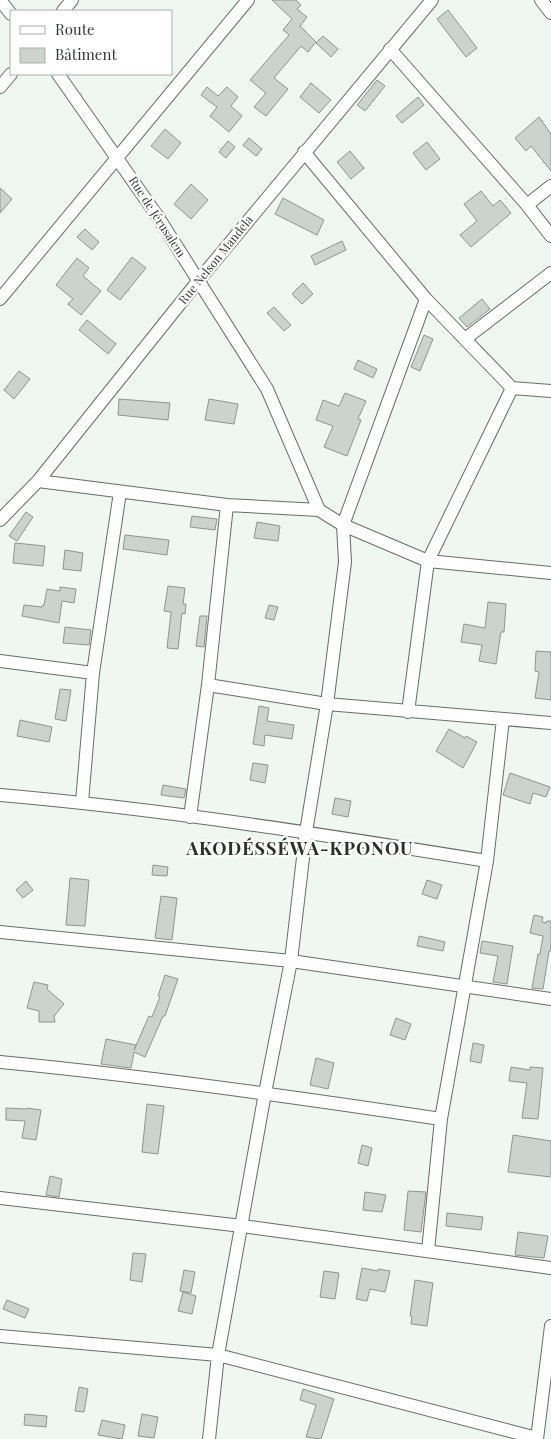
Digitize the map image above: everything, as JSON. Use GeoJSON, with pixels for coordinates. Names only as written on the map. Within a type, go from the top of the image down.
{"type":"FeatureCollection","features":[{"type":"Feature","properties":{"kind":"street"},"geometry":{"type":"LineString","coordinates":[[0,0],[10,13]]}},
{"type":"Feature","properties":{"kind":"street"},"geometry":{"type":"LineString","coordinates":[[64,10],[72,0]]}},
{"type":"Feature","properties":{"kind":"street"},"geometry":{"type":"LineString","coordinates":[[0,299],[248,0]]}},
{"type":"Feature","properties":{"kind":"street","name":"Rue Nelson Mandela"},"geometry":{"type":"LineString","coordinates":[[0,520],[38,481],[199,280],[432,0]]}},
{"type":"Feature","properties":{"kind":"street"},"geometry":{"type":"LineString","coordinates":[[540,0],[551,13]]}},
{"type":"Feature","properties":{"kind":"street"},"geometry":{"type":"LineString","coordinates":[[390,49],[527,205],[551,236]]}},
{"type":"Feature","properties":{"kind":"street"},"geometry":{"type":"LineString","coordinates":[[0,87],[10,75]]}},
{"type":"Feature","properties":{"kind":"street","name":"Rue de Jérusalem"},"geometry":{"type":"LineString","coordinates":[[59,75],[117,157],[199,280],[267,389],[319,510]]}},
{"type":"Feature","properties":{"kind":"street"},"geometry":{"type":"LineString","coordinates":[[304,152],[426,299],[512,388],[551,392]]}},
{"type":"Feature","properties":{"kind":"street"},"geometry":{"type":"LineString","coordinates":[[527,205],[551,186]]}},
{"type":"Feature","properties":{"kind":"street"},"geometry":{"type":"LineString","coordinates":[[465,339],[551,273]]}},
{"type":"Feature","properties":{"kind":"street"},"geometry":{"type":"LineString","coordinates":[[209,1439],[218,1356],[265,1093],[291,961],[306,832],[327,704],[345,562],[344,525],[426,299]]}},
{"type":"Feature","properties":{"kind":"street"},"geometry":{"type":"LineString","coordinates":[[408,712],[428,561],[512,388]]}},
{"type":"Feature","properties":{"kind":"street"},"geometry":{"type":"LineString","coordinates":[[38,481],[227,505],[319,510],[344,525],[428,561],[551,573]]}},
{"type":"Feature","properties":{"kind":"street"},"geometry":{"type":"LineString","coordinates":[[82,802],[93,673],[120,492]]}},
{"type":"Feature","properties":{"kind":"street"},"geometry":{"type":"LineString","coordinates":[[190,817],[208,685],[227,505]]}},
{"type":"Feature","properties":{"kind":"street"},"geometry":{"type":"LineString","coordinates":[[0,661],[93,673]]}},
{"type":"Feature","properties":{"kind":"street"},"geometry":{"type":"LineString","coordinates":[[208,685],[327,704],[551,723]]}},
{"type":"Feature","properties":{"kind":"street"},"geometry":{"type":"LineString","coordinates":[[428,1251],[442,1119],[487,861],[503,719]]}},
{"type":"Feature","properties":{"kind":"street"},"geometry":{"type":"LineString","coordinates":[[0,796],[82,802],[306,832],[487,861]]}},
{"type":"Feature","properties":{"kind":"street"},"geometry":{"type":"LineString","coordinates":[[0,932],[291,961],[551,998]]}},
{"type":"Feature","properties":{"kind":"street"},"geometry":{"type":"LineString","coordinates":[[0,1062],[65,1068],[265,1093],[442,1119]]}},
{"type":"Feature","properties":{"kind":"street"},"geometry":{"type":"LineString","coordinates":[[0,1198],[242,1226],[551,1268]]}},
{"type":"Feature","properties":{"kind":"street"},"geometry":{"type":"LineString","coordinates":[[0,1336],[218,1356],[537,1439],[551,1326]]}},
{"type":"Feature","properties":{"kind":"building"},"geometry":{"type":"Polygon","coordinates":[[[272,0],[296,0],[301,5],[297,9],[307,17],[300,26],[316,42],[308,52],[301,46],[274,78],[288,89],[266,116],[254,107],[266,93],[250,80],[289,35],[283,30],[292,19],[272,0]]]}},
{"type":"Feature","properties":{"kind":"building"},"geometry":{"type":"Polygon","coordinates":[[[448,10],[477,48],[466,57],[437,19],[448,10]]]}},
{"type":"Feature","properties":{"kind":"building"},"geometry":{"type":"Polygon","coordinates":[[[323,36],[338,49],[331,57],[316,43],[323,36]]]}},
{"type":"Feature","properties":{"kind":"building"},"geometry":{"type":"Polygon","coordinates":[[[377,80],[385,86],[365,111],[357,105],[377,80]]]}},
{"type":"Feature","properties":{"kind":"building"},"geometry":{"type":"Polygon","coordinates":[[[311,83],[331,100],[319,113],[300,97],[311,83]]]}},
{"type":"Feature","properties":{"kind":"building"},"geometry":{"type":"Polygon","coordinates":[[[207,87],[218,96],[227,87],[238,97],[231,106],[242,116],[229,132],[210,116],[217,107],[201,95],[207,87]]]}},
{"type":"Feature","properties":{"kind":"building"},"geometry":{"type":"Polygon","coordinates":[[[418,97],[424,105],[402,123],[396,116],[418,97]]]}},
{"type":"Feature","properties":{"kind":"building"},"geometry":{"type":"Polygon","coordinates":[[[539,117],[551,134],[551,171],[531,146],[526,151],[515,138],[539,117]]]}},
{"type":"Feature","properties":{"kind":"building"},"geometry":{"type":"Polygon","coordinates":[[[165,129],[181,143],[168,159],[151,146],[165,129]]]}},
{"type":"Feature","properties":{"kind":"building"},"geometry":{"type":"Polygon","coordinates":[[[249,138],[262,149],[256,156],[243,145],[249,138]]]}},
{"type":"Feature","properties":{"kind":"building"},"geometry":{"type":"Polygon","coordinates":[[[228,141],[235,147],[226,158],[219,152],[228,141]]]}},
{"type":"Feature","properties":{"kind":"building"},"geometry":{"type":"Polygon","coordinates":[[[427,142],[440,159],[426,170],[413,153],[427,142]]]}},
{"type":"Feature","properties":{"kind":"building"},"geometry":{"type":"Polygon","coordinates":[[[350,151],[364,168],[351,179],[337,162],[350,151]]]}},
{"type":"Feature","properties":{"kind":"building"},"geometry":{"type":"Polygon","coordinates":[[[191,184],[208,200],[191,219],[174,204],[191,184]]]}},
{"type":"Feature","properties":{"kind":"building"},"geometry":{"type":"Polygon","coordinates":[[[0,188],[12,199],[0,213],[0,188]]]}},
{"type":"Feature","properties":{"kind":"building"},"geometry":{"type":"Polygon","coordinates":[[[481,191],[493,206],[500,200],[511,213],[471,247],[460,235],[477,221],[464,204],[481,191]]]}},
{"type":"Feature","properties":{"kind":"building"},"geometry":{"type":"Polygon","coordinates":[[[283,198],[324,220],[317,235],[275,214],[283,198]]]}},
{"type":"Feature","properties":{"kind":"building"},"geometry":{"type":"Polygon","coordinates":[[[85,229],[99,242],[92,250],[77,237],[85,229]]]}},
{"type":"Feature","properties":{"kind":"building"},"geometry":{"type":"Polygon","coordinates":[[[342,241],[346,250],[315,265],[311,256],[342,241]]]}},
{"type":"Feature","properties":{"kind":"building"},"geometry":{"type":"Polygon","coordinates":[[[132,257],[146,268],[120,300],[107,290],[132,257]]]}},
{"type":"Feature","properties":{"kind":"building"},"geometry":{"type":"Polygon","coordinates":[[[77,258],[89,268],[83,276],[101,291],[81,315],[68,304],[73,299],[56,285],[77,258]]]}},
{"type":"Feature","properties":{"kind":"building"},"geometry":{"type":"Polygon","coordinates":[[[303,283],[313,294],[302,304],[292,294],[303,283]]]}},
{"type":"Feature","properties":{"kind":"building"},"geometry":{"type":"Polygon","coordinates":[[[482,299],[490,309],[467,327],[459,318],[482,299]]]}},
{"type":"Feature","properties":{"kind":"building"},"geometry":{"type":"Polygon","coordinates":[[[274,307],[291,325],[284,331],[267,313],[274,307]]]}},
{"type":"Feature","properties":{"kind":"building"},"geometry":{"type":"Polygon","coordinates":[[[87,320],[116,344],[108,354],[79,330],[87,320]]]}},
{"type":"Feature","properties":{"kind":"building"},"geometry":{"type":"Polygon","coordinates":[[[424,335],[433,339],[420,371],[411,367],[424,335]]]}},
{"type":"Feature","properties":{"kind":"building"},"geometry":{"type":"Polygon","coordinates":[[[358,360],[377,369],[373,378],[354,369],[358,360]]]}},
{"type":"Feature","properties":{"kind":"building"},"geometry":{"type":"Polygon","coordinates":[[[19,371],[30,379],[14,399],[4,390],[19,371]]]}},
{"type":"Feature","properties":{"kind":"building"},"geometry":{"type":"Polygon","coordinates":[[[345,393],[366,401],[358,419],[361,420],[347,456],[324,447],[333,426],[316,420],[323,400],[339,406],[345,393]]]}},
{"type":"Feature","properties":{"kind":"building"},"geometry":{"type":"Polygon","coordinates":[[[119,399],[170,403],[168,420],[118,415],[119,399]]]}},
{"type":"Feature","properties":{"kind":"building"},"geometry":{"type":"Polygon","coordinates":[[[209,399],[238,404],[234,424],[205,420],[209,399]]]}},
{"type":"Feature","properties":{"kind":"building"},"geometry":{"type":"Polygon","coordinates":[[[26,512],[33,517],[17,541],[9,536],[26,512]]]}},
{"type":"Feature","properties":{"kind":"building"},"geometry":{"type":"Polygon","coordinates":[[[192,516],[217,519],[215,530],[190,527],[192,516]]]}},
{"type":"Feature","properties":{"kind":"building"},"geometry":{"type":"Polygon","coordinates":[[[257,522],[280,526],[278,541],[254,538],[257,522]]]}},
{"type":"Feature","properties":{"kind":"building"},"geometry":{"type":"Polygon","coordinates":[[[125,535],[169,540],[167,555],[123,549],[125,535]]]}},
{"type":"Feature","properties":{"kind":"building"},"geometry":{"type":"Polygon","coordinates":[[[15,543],[45,546],[43,566],[13,563],[15,543]]]}},
{"type":"Feature","properties":{"kind":"building"},"geometry":{"type":"Polygon","coordinates":[[[65,550],[83,553],[81,571],[63,569],[65,550]]]}},
{"type":"Feature","properties":{"kind":"building"},"geometry":{"type":"Polygon","coordinates":[[[168,586],[185,588],[183,604],[186,604],[185,614],[182,613],[178,649],[167,648],[171,612],[164,611],[168,586]]]}},
{"type":"Feature","properties":{"kind":"building"},"geometry":{"type":"Polygon","coordinates":[[[60,587],[76,589],[74,603],[62,601],[59,623],[22,616],[24,605],[42,607],[47,589],[60,591],[60,587]]]}},
{"type":"Feature","properties":{"kind":"building"},"geometry":{"type":"Polygon","coordinates":[[[488,602],[506,604],[504,632],[501,632],[496,664],[479,661],[482,645],[461,642],[464,624],[485,628],[488,602]]]}},
{"type":"Feature","properties":{"kind":"building"},"geometry":{"type":"Polygon","coordinates":[[[269,605],[278,607],[274,620],[265,618],[269,605]]]}},
{"type":"Feature","properties":{"kind":"building"},"geometry":{"type":"Polygon","coordinates":[[[200,616],[207,616],[204,647],[196,646],[200,616]]]}},
{"type":"Feature","properties":{"kind":"building"},"geometry":{"type":"Polygon","coordinates":[[[65,627],[91,630],[89,645],[63,643],[65,627]]]}},
{"type":"Feature","properties":{"kind":"building"},"geometry":{"type":"Polygon","coordinates":[[[536,651],[551,652],[551,700],[535,698],[539,672],[535,671],[536,651]]]}},
{"type":"Feature","properties":{"kind":"building"},"geometry":{"type":"Polygon","coordinates":[[[60,689],[71,690],[66,721],[55,719],[60,689]]]}},
{"type":"Feature","properties":{"kind":"building"},"geometry":{"type":"Polygon","coordinates":[[[259,706],[269,708],[267,721],[294,725],[292,739],[265,735],[264,746],[253,744],[259,706]]]}},
{"type":"Feature","properties":{"kind":"building"},"geometry":{"type":"Polygon","coordinates":[[[20,720],[52,727],[49,742],[17,736],[20,720]]]}},
{"type":"Feature","properties":{"kind":"building"},"geometry":{"type":"Polygon","coordinates":[[[449,729],[477,742],[463,768],[436,751],[449,729]]]}},
{"type":"Feature","properties":{"kind":"building"},"geometry":{"type":"Polygon","coordinates":[[[253,763],[268,765],[265,783],[250,780],[253,763]]]}},
{"type":"Feature","properties":{"kind":"building"},"geometry":{"type":"Polygon","coordinates":[[[510,773],[550,787],[546,797],[533,793],[530,804],[503,795],[510,773]]]}},
{"type":"Feature","properties":{"kind":"building"},"geometry":{"type":"Polygon","coordinates":[[[163,785],[186,789],[184,798],[161,795],[163,785]]]}},
{"type":"Feature","properties":{"kind":"building"},"geometry":{"type":"Polygon","coordinates":[[[335,798],[351,801],[348,817],[332,814],[335,798]]]}},
{"type":"Feature","properties":{"kind":"building"},"geometry":{"type":"Polygon","coordinates":[[[153,865],[168,867],[167,876],[152,875],[153,865]]]}},
{"type":"Feature","properties":{"kind":"building"},"geometry":{"type":"Polygon","coordinates":[[[70,878],[89,880],[85,926],[66,925],[70,878]]]}},
{"type":"Feature","properties":{"kind":"building"},"geometry":{"type":"Polygon","coordinates":[[[427,880],[442,885],[437,899],[422,894],[427,880]]]}},
{"type":"Feature","properties":{"kind":"building"},"geometry":{"type":"Polygon","coordinates":[[[26,881],[33,890],[23,898],[16,890],[26,881]]]}},
{"type":"Feature","properties":{"kind":"building"},"geometry":{"type":"Polygon","coordinates":[[[161,896],[177,898],[172,940],[155,938],[161,896]]]}},
{"type":"Feature","properties":{"kind":"building"},"geometry":{"type":"Polygon","coordinates":[[[534,915],[543,917],[542,922],[551,921],[551,951],[549,951],[543,989],[532,988],[543,936],[530,933],[534,915]]]}},
{"type":"Feature","properties":{"kind":"building"},"geometry":{"type":"Polygon","coordinates":[[[419,936],[445,942],[443,951],[417,946],[419,936]]]}},
{"type":"Feature","properties":{"kind":"building"},"geometry":{"type":"Polygon","coordinates":[[[482,941],[513,946],[507,984],[493,982],[498,956],[480,953],[482,941]]]}},
{"type":"Feature","properties":{"kind":"building"},"geometry":{"type":"Polygon","coordinates":[[[165,975],[178,979],[165,1016],[163,1016],[145,1057],[134,1052],[131,1068],[101,1064],[106,1039],[136,1045],[134,1050],[149,1016],[152,1017],[160,997],[158,996],[165,975]]]}},
{"type":"Feature","properties":{"kind":"building"},"geometry":{"type":"Polygon","coordinates":[[[34,982],[48,985],[47,989],[64,1004],[54,1016],[55,1022],[39,1022],[39,1011],[27,1008],[34,982]]]}},
{"type":"Feature","properties":{"kind":"building"},"geometry":{"type":"Polygon","coordinates":[[[396,1018],[411,1024],[405,1040],[390,1035],[396,1018]]]}},
{"type":"Feature","properties":{"kind":"building"},"geometry":{"type":"Polygon","coordinates":[[[473,1043],[484,1045],[481,1063],[470,1061],[473,1043]]]}},
{"type":"Feature","properties":{"kind":"building"},"geometry":{"type":"Polygon","coordinates":[[[316,1058],[334,1063],[328,1089],[310,1085],[316,1058]]]}},
{"type":"Feature","properties":{"kind":"building"},"geometry":{"type":"Polygon","coordinates":[[[511,1067],[530,1070],[530,1067],[543,1068],[538,1119],[522,1118],[527,1083],[509,1081],[511,1067]]]}},
{"type":"Feature","properties":{"kind":"building"},"geometry":{"type":"Polygon","coordinates":[[[147,1104],[164,1106],[158,1154],[142,1152],[147,1104]]]}},
{"type":"Feature","properties":{"kind":"building"},"geometry":{"type":"Polygon","coordinates":[[[6,1108],[41,1110],[36,1140],[22,1138],[25,1121],[6,1120],[6,1108]]]}},
{"type":"Feature","properties":{"kind":"building"},"geometry":{"type":"Polygon","coordinates":[[[513,1135],[551,1141],[551,1177],[508,1172],[513,1135]]]}},
{"type":"Feature","properties":{"kind":"building"},"geometry":{"type":"Polygon","coordinates":[[[362,1145],[372,1148],[368,1166],[358,1163],[362,1145]]]}},
{"type":"Feature","properties":{"kind":"building"},"geometry":{"type":"Polygon","coordinates":[[[50,1176],[62,1179],[59,1197],[46,1195],[50,1176]]]}},
{"type":"Feature","properties":{"kind":"building"},"geometry":{"type":"Polygon","coordinates":[[[408,1191],[426,1192],[421,1232],[404,1230],[408,1191]]]}},
{"type":"Feature","properties":{"kind":"building"},"geometry":{"type":"Polygon","coordinates":[[[365,1192],[386,1195],[382,1212],[363,1210],[365,1192]]]}},
{"type":"Feature","properties":{"kind":"building"},"geometry":{"type":"Polygon","coordinates":[[[447,1213],[483,1217],[481,1230],[446,1226],[447,1213]]]}},
{"type":"Feature","properties":{"kind":"building"},"geometry":{"type":"Polygon","coordinates":[[[518,1232],[548,1236],[544,1258],[515,1255],[518,1232]]]}},
{"type":"Feature","properties":{"kind":"building"},"geometry":{"type":"Polygon","coordinates":[[[133,1253],[146,1254],[142,1282],[130,1280],[133,1253]]]}},
{"type":"Feature","properties":{"kind":"building"},"geometry":{"type":"Polygon","coordinates":[[[362,1268],[390,1271],[385,1292],[370,1289],[367,1301],[356,1299],[362,1268]]]}},
{"type":"Feature","properties":{"kind":"building"},"geometry":{"type":"Polygon","coordinates":[[[184,1270],[195,1272],[191,1293],[180,1291],[184,1270]]]}},
{"type":"Feature","properties":{"kind":"building"},"geometry":{"type":"Polygon","coordinates":[[[324,1271],[339,1273],[335,1299],[320,1297],[324,1271]]]}},
{"type":"Feature","properties":{"kind":"building"},"geometry":{"type":"Polygon","coordinates":[[[415,1280],[433,1283],[427,1326],[411,1324],[412,1316],[410,1316],[415,1280]]]}},
{"type":"Feature","properties":{"kind":"building"},"geometry":{"type":"Polygon","coordinates":[[[183,1292],[196,1296],[192,1314],[178,1311],[183,1292]]]}},
{"type":"Feature","properties":{"kind":"building"},"geometry":{"type":"Polygon","coordinates":[[[7,1300],[29,1309],[25,1318],[3,1309],[7,1300]]]}},
{"type":"Feature","properties":{"kind":"building"},"geometry":{"type":"Polygon","coordinates":[[[79,1387],[88,1389],[84,1412],[75,1411],[79,1387]]]}},
{"type":"Feature","properties":{"kind":"building"},"geometry":{"type":"Polygon","coordinates":[[[303,1389],[334,1399],[321,1439],[306,1437],[316,1405],[300,1400],[303,1389]]]}},
{"type":"Feature","properties":{"kind":"building"},"geometry":{"type":"Polygon","coordinates":[[[25,1414],[47,1416],[46,1427],[24,1425],[25,1414]]]}},
{"type":"Feature","properties":{"kind":"building"},"geometry":{"type":"Polygon","coordinates":[[[142,1414],[158,1417],[154,1438],[138,1436],[142,1414]]]}},
{"type":"Feature","properties":{"kind":"building"},"geometry":{"type":"Polygon","coordinates":[[[102,1420],[125,1425],[122,1439],[98,1435],[102,1420]]]}},
{"type":"Feature","properties":{"kind":"district","name":"AKODÉSSÉWA-KPONOU"},"geometry":{"type":"Point","coordinates":[300,849]}}]}
